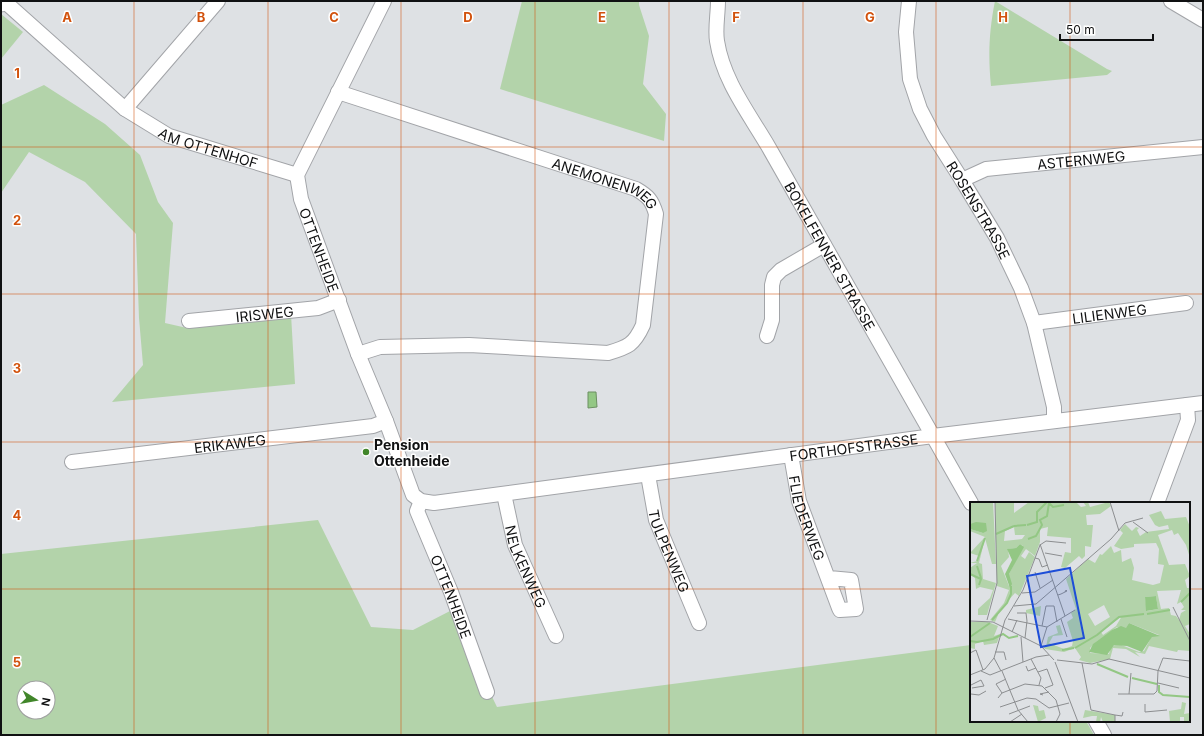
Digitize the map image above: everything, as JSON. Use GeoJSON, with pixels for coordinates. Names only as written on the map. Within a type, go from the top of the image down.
{"type":"FeatureCollection","features":[{"type":"Feature","properties":{"kind":"street","name":"AM OTTENHOF"},"geometry":{"type":"LineString","coordinates":[[2,1],[126,109],[169,136],[297,175]]}},
{"type":"Feature","properties":{"kind":"street"},"geometry":{"type":"LineString","coordinates":[[126,109],[218,1]]}},
{"type":"Feature","properties":{"kind":"street"},"geometry":{"type":"LineString","coordinates":[[297,175],[384,1]]}},
{"type":"Feature","properties":{"kind":"street","name":"BOKELFENNER STRASSE"},"geometry":{"type":"LineString","coordinates":[[718,1],[716,40],[723,66],[733,88],[768,146],[970,502]]}},
{"type":"Feature","properties":{"kind":"street","name":"ROSENSTRASSE"},"geometry":{"type":"LineString","coordinates":[[909,1],[906,32],[910,79],[920,109],[934,136],[997,238],[1022,288],[1034,323],[1054,407],[1054,421]]}},
{"type":"Feature","properties":{"kind":"street"},"geometry":{"type":"LineString","coordinates":[[1171,1],[1203,20]]}},
{"type":"Feature","properties":{"kind":"street","name":"ANEMONENWEG"},"geometry":{"type":"LineString","coordinates":[[338,92],[636,188],[646,194],[653,203],[656,214],[643,325],[638,336],[626,348],[608,353],[470,345],[387,346],[358,354]]}},
{"type":"Feature","properties":{"kind":"street","name":"ASTERNWEG"},"geometry":{"type":"LineString","coordinates":[[962,180],[986,169],[1203,147]]}},
{"type":"Feature","properties":{"kind":"street","name":"OTTENHEIDE"},"geometry":{"type":"LineString","coordinates":[[297,175],[301,199],[358,354],[386,421],[413,495],[422,501],[418,511],[451,592],[487,692]]}},
{"type":"Feature","properties":{"kind":"street"},"geometry":{"type":"LineString","coordinates":[[767,336],[772,320],[772,285],[774,277],[781,270],[824,245]]}},
{"type":"Feature","properties":{"kind":"street","name":"IRISWEG"},"geometry":{"type":"LineString","coordinates":[[189,321],[318,308],[338,300]]}},
{"type":"Feature","properties":{"kind":"street","name":"LILIENWEG"},"geometry":{"type":"LineString","coordinates":[[1034,323],[1186,303]]}},
{"type":"Feature","properties":{"kind":"street","name":"FORTHOFSTRASSE"},"geometry":{"type":"LineString","coordinates":[[504,494],[933,436],[1203,403]]}},
{"type":"Feature","properties":{"kind":"street"},"geometry":{"type":"LineString","coordinates":[[1158,502],[1188,420],[1187,405]]}},
{"type":"Feature","properties":{"kind":"street","name":"ERIKAWEG"},"geometry":{"type":"LineString","coordinates":[[72,462],[373,426],[386,421]]}},
{"type":"Feature","properties":{"kind":"street","name":"FLIEDERWEG"},"geometry":{"type":"LineString","coordinates":[[792,455],[799,501],[828,578]]}},
{"type":"Feature","properties":{"kind":"street","name":"TULPENWEG"},"geometry":{"type":"LineString","coordinates":[[648,475],[656,520],[699,623]]}},
{"type":"Feature","properties":{"kind":"street"},"geometry":{"type":"LineString","coordinates":[[422,501],[434,503],[504,494]]}},
{"type":"Feature","properties":{"kind":"street","name":"NELKENWEG"},"geometry":{"type":"LineString","coordinates":[[504,494],[515,545],[556,636]]}},
{"type":"Feature","properties":{"kind":"street"},"geometry":{"type":"LineString","coordinates":[[1097,722],[1104,735]]}},
{"type":"Feature","properties":{"kind":"shaded area"},"geometry":{"type":"Polygon","coordinates":[[[522,1],[639,1],[649,36],[643,84],[666,114],[664,141],[500,89],[522,1]]]}},
{"type":"Feature","properties":{"kind":"shaded area"},"geometry":{"type":"Polygon","coordinates":[[[995,1],[1112,71],[1107,75],[991,86],[990,44],[991,23],[995,1]]]}},
{"type":"Feature","properties":{"kind":"shaded area"},"geometry":{"type":"Polygon","coordinates":[[[1,14],[23,32],[1,59],[1,14]]]}},
{"type":"Feature","properties":{"kind":"shaded area"},"geometry":{"type":"Polygon","coordinates":[[[44,85],[105,124],[140,155],[158,202],[173,223],[165,323],[187,328],[291,314],[295,384],[112,402],[143,365],[139,318],[136,234],[85,182],[29,152],[1,193],[1,105],[44,85]]]}},
{"type":"Feature","properties":{"kind":"shaded area"},"geometry":{"type":"Polygon","coordinates":[[[588,392],[596,392],[597,407],[588,408],[588,392]]]}},
{"type":"Feature","properties":{"kind":"shaded area"},"geometry":{"type":"Polygon","coordinates":[[[318,520],[371,627],[413,630],[450,611],[497,707],[970,645],[970,722],[1087,722],[1094,735],[1,735],[1,554],[318,520]]]}},
{"type":"Feature","properties":{"kind":"place","name":"Pension Ottenheide"},"geometry":{"type":"Point","coordinates":[366,452]}}]}
